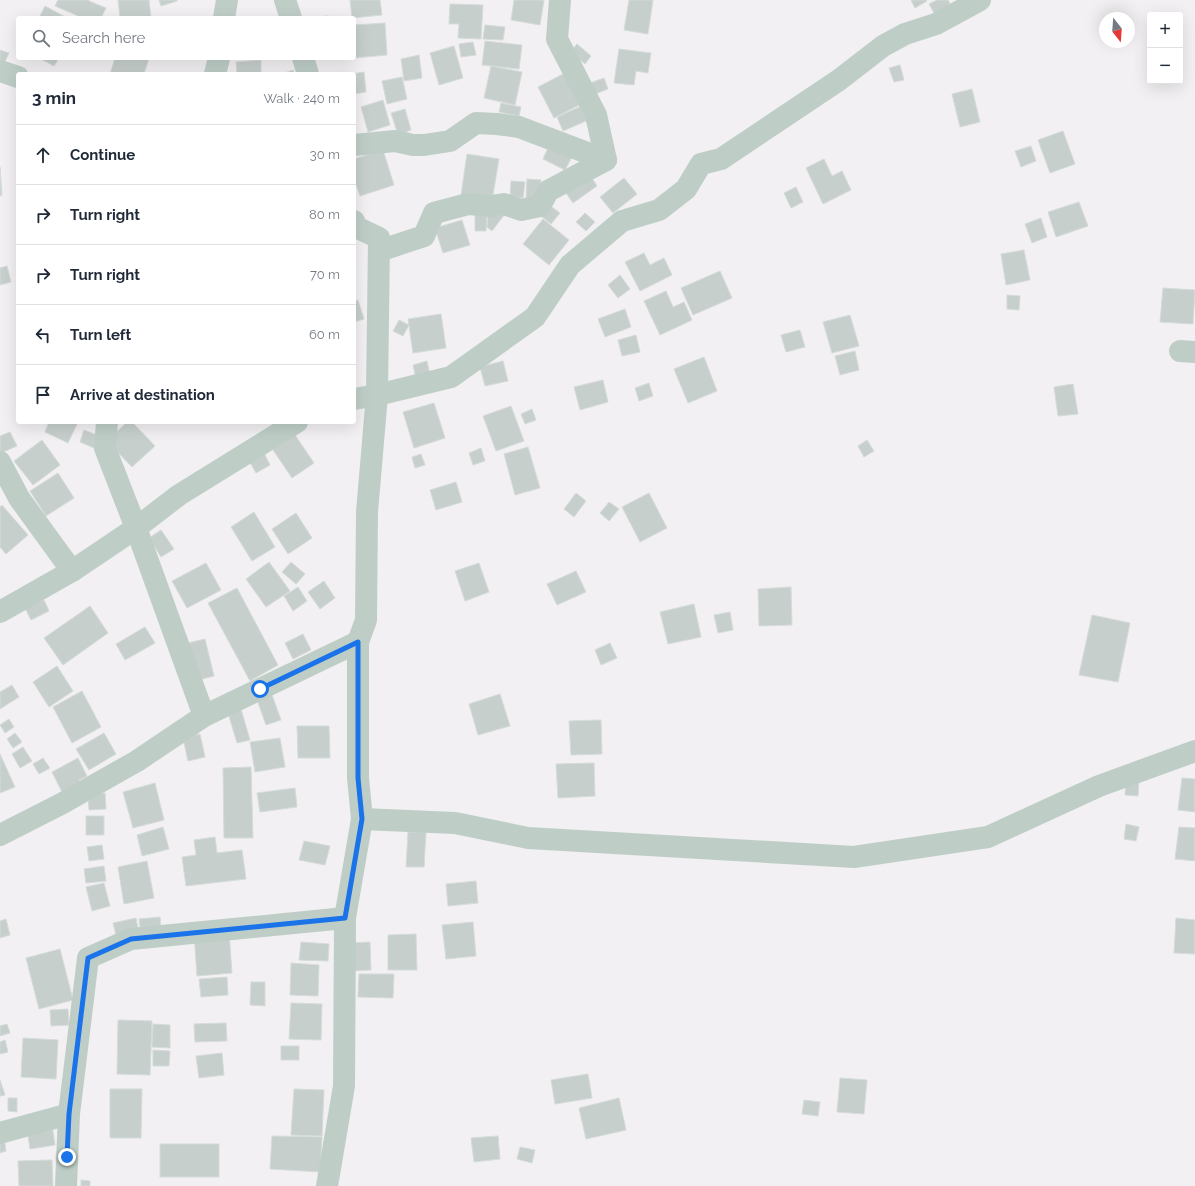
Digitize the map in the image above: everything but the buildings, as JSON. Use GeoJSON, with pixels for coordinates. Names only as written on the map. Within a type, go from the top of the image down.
{"type":"FeatureCollection","features":[{"type":"Feature","properties":{"kind":"street"},"geometry":{"type":"LineString","coordinates":[[224,16],[227,0]]}},
{"type":"Feature","properties":{"kind":"street"},"geometry":{"type":"LineString","coordinates":[[286,0],[290,16]]}},
{"type":"Feature","properties":{"kind":"street"},"geometry":{"type":"LineString","coordinates":[[560,0],[557,39],[596,115],[606,160]]}},
{"type":"Feature","properties":{"kind":"street"},"geometry":{"type":"LineString","coordinates":[[356,399],[452,377],[535,317],[570,265],[622,220],[659,210],[686,189],[701,164],[720,159],[839,80],[883,46],[905,34],[936,24],[980,0]]}},
{"type":"Feature","properties":{"kind":"street"},"geometry":{"type":"LineString","coordinates":[[216,72],[218,60]]}},
{"type":"Feature","properties":{"kind":"street"},"geometry":{"type":"LineString","coordinates":[[304,60],[307,72]]}},
{"type":"Feature","properties":{"kind":"street"},"geometry":{"type":"LineString","coordinates":[[0,71],[16,75]]}},
{"type":"Feature","properties":{"kind":"street"},"geometry":{"type":"LineString","coordinates":[[356,145],[394,141],[413,146],[439,143],[450,141],[476,123],[497,124],[519,127],[606,160]]}},
{"type":"Feature","properties":{"kind":"street"},"geometry":{"type":"LineString","coordinates":[[378,251],[424,236],[434,213],[468,204],[491,206],[504,204],[521,210],[540,206],[548,191],[606,160]]}},
{"type":"Feature","properties":{"kind":"street"},"geometry":{"type":"LineString","coordinates":[[327,1186],[344,1086],[345,918],[362,819],[358,778],[358,642],[366,620],[367,512],[377,395],[379,238],[356,227]]}},
{"type":"Feature","properties":{"kind":"street"},"geometry":{"type":"LineString","coordinates":[[107,424],[105,448],[136,528],[204,716]]}},
{"type":"Feature","properties":{"kind":"street"},"geometry":{"type":"LineString","coordinates":[[0,612],[72,571],[136,528],[179,495],[294,424]]}},
{"type":"Feature","properties":{"kind":"street"},"geometry":{"type":"LineString","coordinates":[[0,462],[19,498],[72,571]]}},
{"type":"Feature","properties":{"kind":"street"},"geometry":{"type":"LineString","coordinates":[[0,835],[61,804],[137,761],[204,716],[358,642]]}},
{"type":"Feature","properties":{"kind":"street"},"geometry":{"type":"LineString","coordinates":[[362,819],[455,822],[528,838],[854,857],[988,837],[1098,786],[1195,751]]}},
{"type":"Feature","properties":{"kind":"street"},"geometry":{"type":"LineString","coordinates":[[66,1186],[69,1114],[88,958],[131,939],[345,918]]}},
{"type":"Feature","properties":{"kind":"street"},"geometry":{"type":"LineString","coordinates":[[0,1133],[69,1114]]}},
{"type":"Feature","properties":{"kind":"route"},"geometry":{"type":"LineString","coordinates":[[67,1157],[69,1114],[88,958],[131,939],[345,918],[362,819],[358,778],[358,642],[260,689]]}}]}
